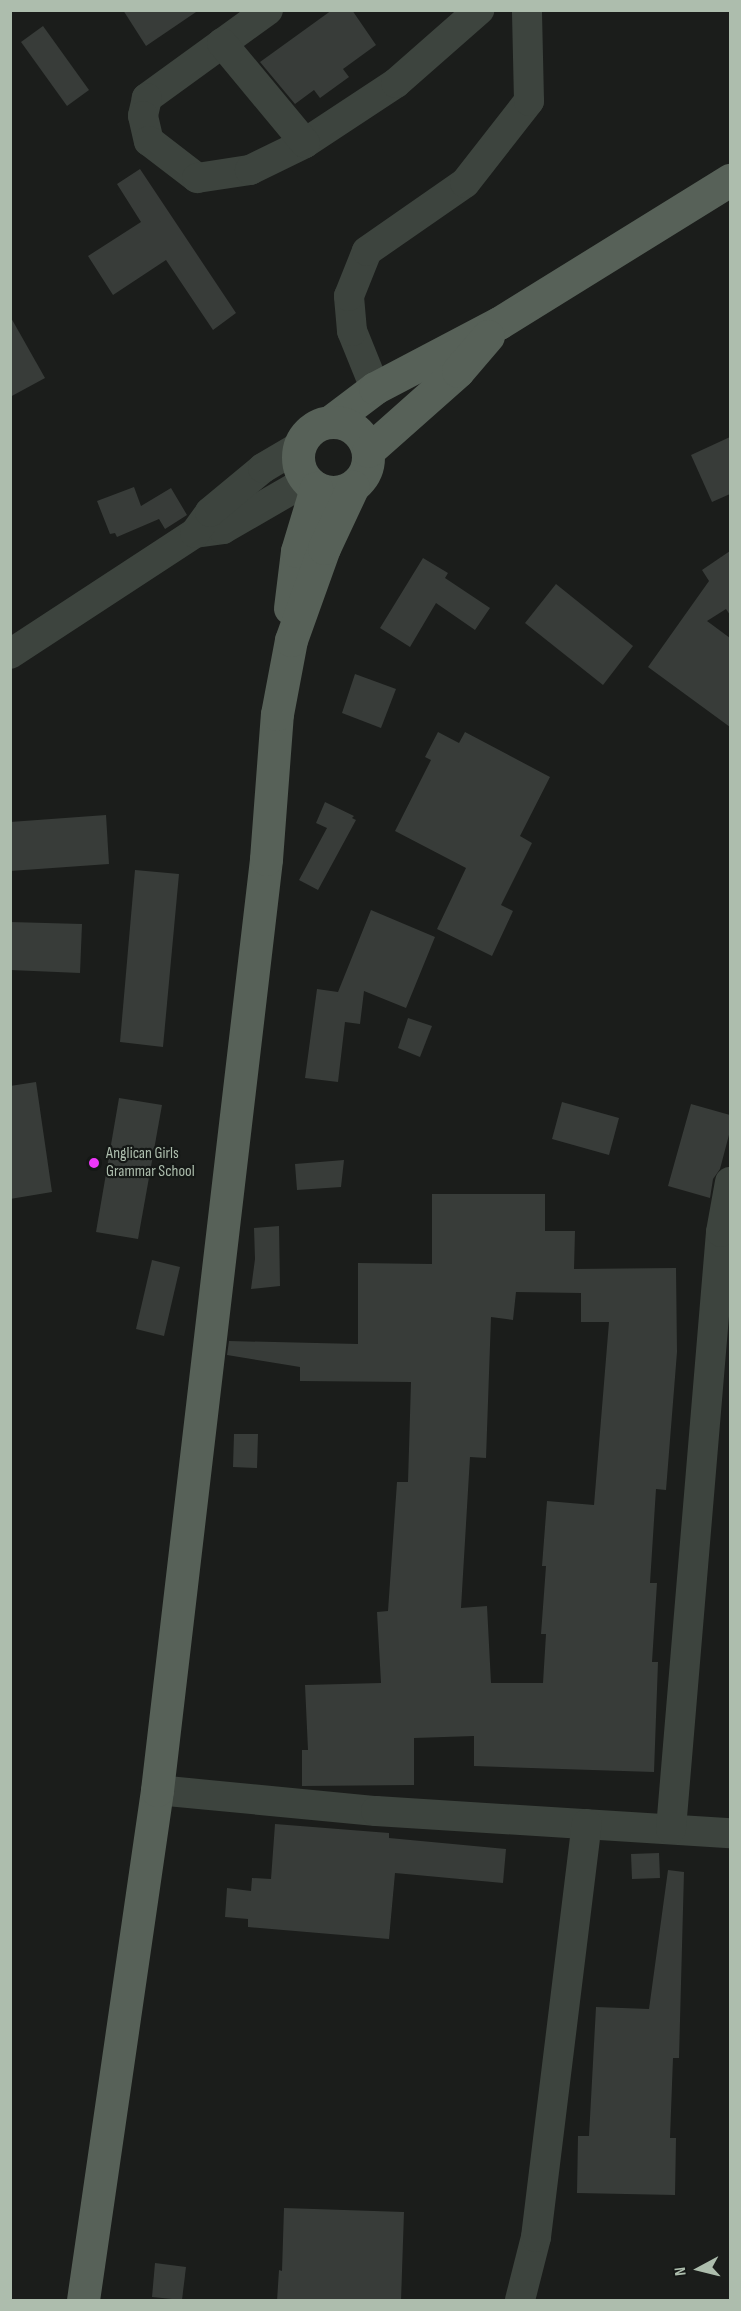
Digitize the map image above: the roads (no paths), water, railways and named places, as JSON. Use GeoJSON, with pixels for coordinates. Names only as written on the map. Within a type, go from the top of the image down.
{"type":"FeatureCollection","features":[{"type":"Feature","properties":{"kind":"main road"},"geometry":{"type":"LineString","coordinates":[[499,323],[458,371],[368,452],[362,477],[353,486],[341,492],[328,492],[311,484],[298,462],[300,446],[311,429],[330,422],[375,388],[499,323],[730,180]]}},
{"type":"Feature","properties":{"kind":"main road"},"geometry":{"type":"LineString","coordinates":[[330,422],[343,423],[354,429],[363,439],[368,452]]}},
{"type":"Feature","properties":{"kind":"main road"},"geometry":{"type":"LineString","coordinates":[[291,640],[290,597],[311,484]]}},
{"type":"Feature","properties":{"kind":"main road"},"geometry":{"type":"LineString","coordinates":[[83,2301],[157,1790],[266,859],[277,714],[291,640],[324,548],[353,486]]}},
{"type":"Feature","properties":{"kind":"street"},"geometry":{"type":"LineString","coordinates":[[267,10],[147,98],[143,116],[148,141],[197,177],[250,170],[305,143],[396,82],[479,10]]}},
{"type":"Feature","properties":{"kind":"street"},"geometry":{"type":"LineString","coordinates":[[375,388],[352,331],[349,296],[356,278],[367,251],[465,183],[529,100],[524,12]]}},
{"type":"Feature","properties":{"kind":"street"},"geometry":{"type":"LineString","coordinates":[[222,44],[305,143]]}},
{"type":"Feature","properties":{"kind":"street"},"geometry":{"type":"LineString","coordinates":[[10,654],[195,533],[210,512],[263,468],[300,446]]}},
{"type":"Feature","properties":{"kind":"street"},"geometry":{"type":"LineString","coordinates":[[195,533],[223,529],[311,484]]}},
{"type":"Feature","properties":{"kind":"street"},"geometry":{"type":"LineString","coordinates":[[671,1829],[721,1232],[730,1182]]}},
{"type":"Feature","properties":{"kind":"street"},"geometry":{"type":"LineString","coordinates":[[157,1790],[376,1811],[730,1833]]}},
{"type":"Feature","properties":{"kind":"street"},"geometry":{"type":"LineString","coordinates":[[520,2301],[536,2236],[587,1824]]}},
{"type":"Feature","properties":{"kind":"place","name":"Anglican Girls Grammar School"},"geometry":{"type":"Point","coordinates":[94,1163]}}]}
